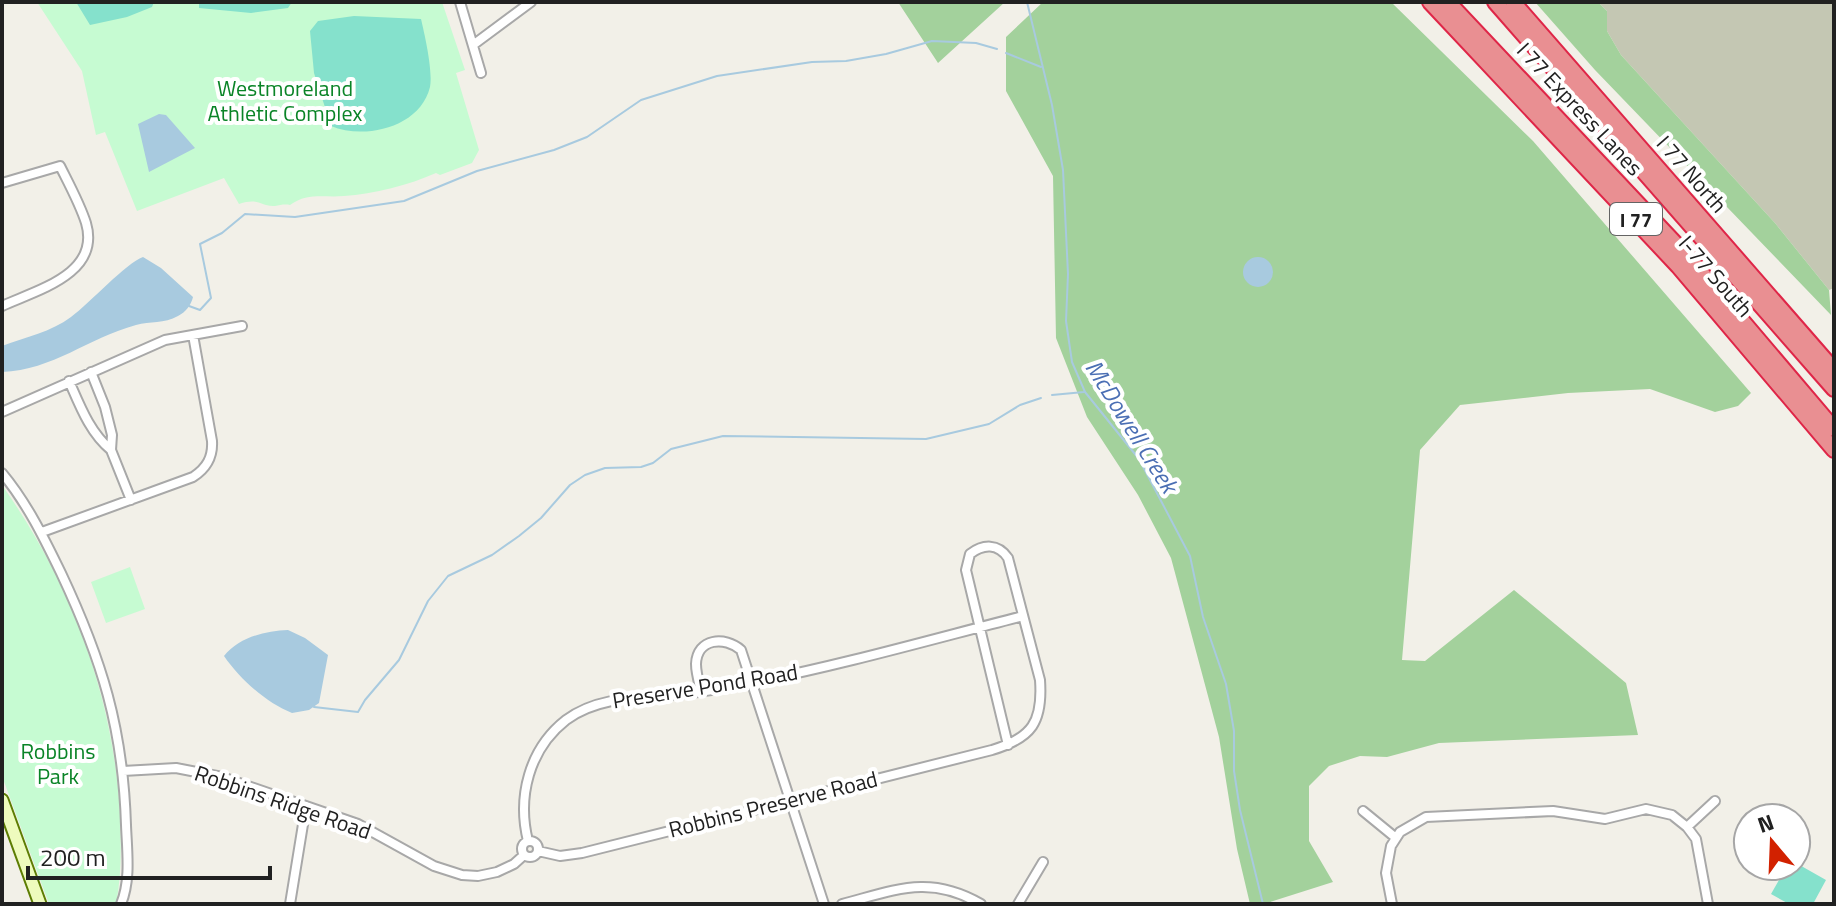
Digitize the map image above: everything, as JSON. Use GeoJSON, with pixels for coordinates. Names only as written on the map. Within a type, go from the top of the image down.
{"type":"FeatureCollection","features":[{"type":"Feature","properties":{"kind":"highway","name":"I-77 South"},"geometry":{"type":"LineString","coordinates":[[1430,2],[1678,266],[1832,448]]}},
{"type":"Feature","properties":{"kind":"highway","name":"I 77 Express Lanes"},"geometry":{"type":"LineString","coordinates":[[1448,2],[1659,225],[1766,346],[1834,429]]}},
{"type":"Feature","properties":{"kind":"highway","name":"I 77 Express Lanes"},"geometry":{"type":"LineString","coordinates":[[1495,2],[1834,389]]}},
{"type":"Feature","properties":{"kind":"highway","name":"I 77 North"},"geometry":{"type":"LineString","coordinates":[[1513,3],[1834,370]]}},
{"type":"Feature","properties":{"kind":"highway"},"geometry":{"type":"LineString","coordinates":[[1766,346],[1832,448]]}},
{"type":"Feature","properties":{"kind":"main road"},"geometry":{"type":"LineString","coordinates":[[2,800],[40,904]]}},
{"type":"Feature","properties":{"kind":"street"},"geometry":{"type":"LineString","coordinates":[[460,2],[481,73]]}},
{"type":"Feature","properties":{"kind":"street"},"geometry":{"type":"LineString","coordinates":[[473,45],[531,2]]}},
{"type":"Feature","properties":{"kind":"street"},"geometry":{"type":"LineString","coordinates":[[2,183],[60,166],[87,224],[85,255],[78,266],[66,276],[2,306]]}},
{"type":"Feature","properties":{"kind":"street"},"geometry":{"type":"LineString","coordinates":[[2,412],[165,340],[242,326]]}},
{"type":"Feature","properties":{"kind":"street"},"geometry":{"type":"LineString","coordinates":[[42,532],[193,477],[210,460],[212,441],[193,335]]}},
{"type":"Feature","properties":{"kind":"street"},"geometry":{"type":"LineString","coordinates":[[91,372],[105,407],[112,435],[111,450],[131,500]]}},
{"type":"Feature","properties":{"kind":"street"},"geometry":{"type":"LineString","coordinates":[[69,381],[100,442],[111,450]]}},
{"type":"Feature","properties":{"kind":"street"},"geometry":{"type":"LineString","coordinates":[[2,473],[42,532],[87,627],[102,669],[123,771],[127,875],[121,904]]}},
{"type":"Feature","properties":{"kind":"street"},"geometry":{"type":"LineString","coordinates":[[983,547],[998,548],[1008,558],[1023,616],[1040,680],[1041,697],[1038,713],[1029,731],[1016,743],[1008,745],[966,570],[970,554],[983,547]]}},
{"type":"Feature","properties":{"kind":"street","name":"Preserve Pond Road"},"geometry":{"type":"LineString","coordinates":[[528,841],[523,812],[527,779],[535,757],[566,720],[603,703],[750,684],[1023,616]]}},
{"type":"Feature","properties":{"kind":"street"},"geometry":{"type":"LineString","coordinates":[[701,691],[696,664],[699,653],[719,639],[732,642],[741,650],[824,904]]}},
{"type":"Feature","properties":{"kind":"street","name":"Robbins Preserve Road"},"geometry":{"type":"LineString","coordinates":[[538,851],[570,855],[1008,745]]}},
{"type":"Feature","properties":{"kind":"street","name":"Robbins Ridge Road"},"geometry":{"type":"LineString","coordinates":[[123,771],[193,770],[358,824],[434,866],[462,875],[497,872],[524,855]]}},
{"type":"Feature","properties":{"kind":"street"},"geometry":{"type":"LineString","coordinates":[[1687,827],[1715,801]]}},
{"type":"Feature","properties":{"kind":"street"},"geometry":{"type":"LineString","coordinates":[[290,904],[306,806]]}},
{"type":"Feature","properties":{"kind":"street"},"geometry":{"type":"LineString","coordinates":[[1392,904],[1386,863],[1396,838],[1416,821],[1426,817],[1553,811],[1605,819],[1646,809],[1672,815],[1687,827],[1699,846],[1708,904]]}},
{"type":"Feature","properties":{"kind":"street"},"geometry":{"type":"LineString","coordinates":[[1363,811],[1396,838]]}},
{"type":"Feature","properties":{"kind":"street"},"geometry":{"type":"LineString","coordinates":[[528,841],[535,842],[538,851],[532,857],[524,855],[522,847],[528,841]]}},
{"type":"Feature","properties":{"kind":"street"},"geometry":{"type":"LineString","coordinates":[[1018,904],[1043,862]]}},
{"type":"Feature","properties":{"kind":"street"},"geometry":{"type":"LineString","coordinates":[[842,904],[920,886],[948,888],[981,904]]}},
{"type":"Feature","properties":{"kind":"shaded area"},"geometry":{"type":"Polygon","coordinates":[[[1598,2],[1834,2],[1834,288],[1829,290],[1775,223],[1621,55],[1607,31],[1607,11],[1598,2]]]}},
{"type":"Feature","properties":{"kind":"green space","name":"Westmoreland Athletic Complex"},"geometry":{"type":"Polygon","coordinates":[[[37,2],[442,2],[465,70],[456,73],[479,150],[472,163],[440,175],[436,173],[367,193],[310,197],[290,205],[239,204],[224,178],[137,211],[105,132],[96,135],[82,71],[37,2]]]}},
{"type":"Feature","properties":{"kind":"green space"},"geometry":{"type":"Polygon","coordinates":[[[76,2],[154,2],[152,7],[127,17],[90,25],[76,2]]]}},
{"type":"Feature","properties":{"kind":"green space"},"geometry":{"type":"Polygon","coordinates":[[[199,2],[292,2],[288,8],[251,13],[199,8],[199,2]]]}},
{"type":"Feature","properties":{"kind":"green space"},"geometry":{"type":"Polygon","coordinates":[[[898,2],[1005,2],[938,63],[898,2]]]}},
{"type":"Feature","properties":{"kind":"green space"},"geometry":{"type":"Polygon","coordinates":[[[1043,2],[1391,2],[1533,141],[1751,393],[1738,406],[1715,412],[1650,389],[1568,393],[1460,405],[1420,450],[1402,660],[1425,661],[1514,590],[1626,683],[1638,735],[1439,743],[1387,757],[1360,756],[1329,766],[1309,786],[1309,841],[1333,882],[1264,904],[1250,904],[1237,849],[1219,737],[1171,558],[1138,495],[1087,417],[1056,338],[1053,176],[1006,91],[1006,37],[1043,2]]]}},
{"type":"Feature","properties":{"kind":"green space"},"geometry":{"type":"Polygon","coordinates":[[[1535,2],[1598,2],[1607,11],[1607,31],[1621,55],[1775,223],[1829,290],[1831,315],[1595,70],[1535,2]]]}},
{"type":"Feature","properties":{"kind":"green space"},"geometry":{"type":"Polygon","coordinates":[[[354,16],[421,19],[430,63],[430,87],[415,112],[403,121],[374,131],[359,132],[331,126],[314,73],[310,31],[318,21],[354,16]]]}},
{"type":"Feature","properties":{"kind":"green space","name":"Robbins Park"},"geometry":{"type":"Polygon","coordinates":[[[2,485],[27,522],[68,600],[98,683],[116,769],[120,813],[121,848],[116,904],[49,904],[2,776],[2,485]]]}},
{"type":"Feature","properties":{"kind":"green space"},"geometry":{"type":"Polygon","coordinates":[[[130,567],[145,609],[106,623],[91,582],[130,567]]]}},
{"type":"Feature","properties":{"kind":"green space"},"geometry":{"type":"Polygon","coordinates":[[[1812,872],[1826,880],[1813,904],[1789,904],[1771,894],[1778,882],[1812,882],[1812,872]]]}},
{"type":"Feature","properties":{"kind":"water"},"geometry":{"type":"Polygon","coordinates":[[[159,114],[166,115],[195,148],[149,172],[138,124],[159,114]]]}},
{"type":"Feature","properties":{"kind":"water"},"geometry":{"type":"Polygon","coordinates":[[[143,257],[161,268],[193,297],[183,312],[168,320],[119,331],[38,366],[2,372],[2,346],[63,322],[143,257]]]}},
{"type":"Feature","properties":{"kind":"water"},"geometry":{"type":"Polygon","coordinates":[[[1258,257],[1269,261],[1273,272],[1269,283],[1258,287],[1247,283],[1243,272],[1247,261],[1258,257]]]}},
{"type":"Feature","properties":{"kind":"water"},"geometry":{"type":"Polygon","coordinates":[[[288,630],[328,655],[319,703],[309,710],[292,713],[254,689],[224,656],[237,644],[253,636],[288,630]]]}},
{"type":"Feature","properties":{"kind":"waterway","name":"McDowell Creek"},"geometry":{"type":"LineString","coordinates":[[1027,2],[1052,105],[1063,170],[1068,274],[1066,321],[1072,362],[1085,392],[1139,459],[1190,556],[1203,617],[1226,684],[1234,731],[1234,771],[1240,810],[1263,904]]}},
{"type":"Feature","properties":{"kind":"waterway"},"geometry":{"type":"LineString","coordinates":[[189,306],[200,310],[211,298],[200,244],[222,233],[245,214],[295,217],[404,201],[477,171],[554,150],[587,137],[641,100],[717,76],[812,62],[846,61],[932,41],[976,43],[997,49]]}},
{"type":"Feature","properties":{"kind":"waterway"},"geometry":{"type":"LineString","coordinates":[[1006,53],[1041,67]]}},
{"type":"Feature","properties":{"kind":"waterway"},"geometry":{"type":"LineString","coordinates":[[1052,395],[1084,392]]}},
{"type":"Feature","properties":{"kind":"waterway"},"geometry":{"type":"LineString","coordinates":[[314,707],[358,712],[399,660],[428,601],[448,576],[492,555],[519,536],[541,518],[570,485],[585,475],[605,468],[641,467],[653,463],[671,449],[723,436],[926,439],[989,424],[1020,405],[1041,398]]}}]}
